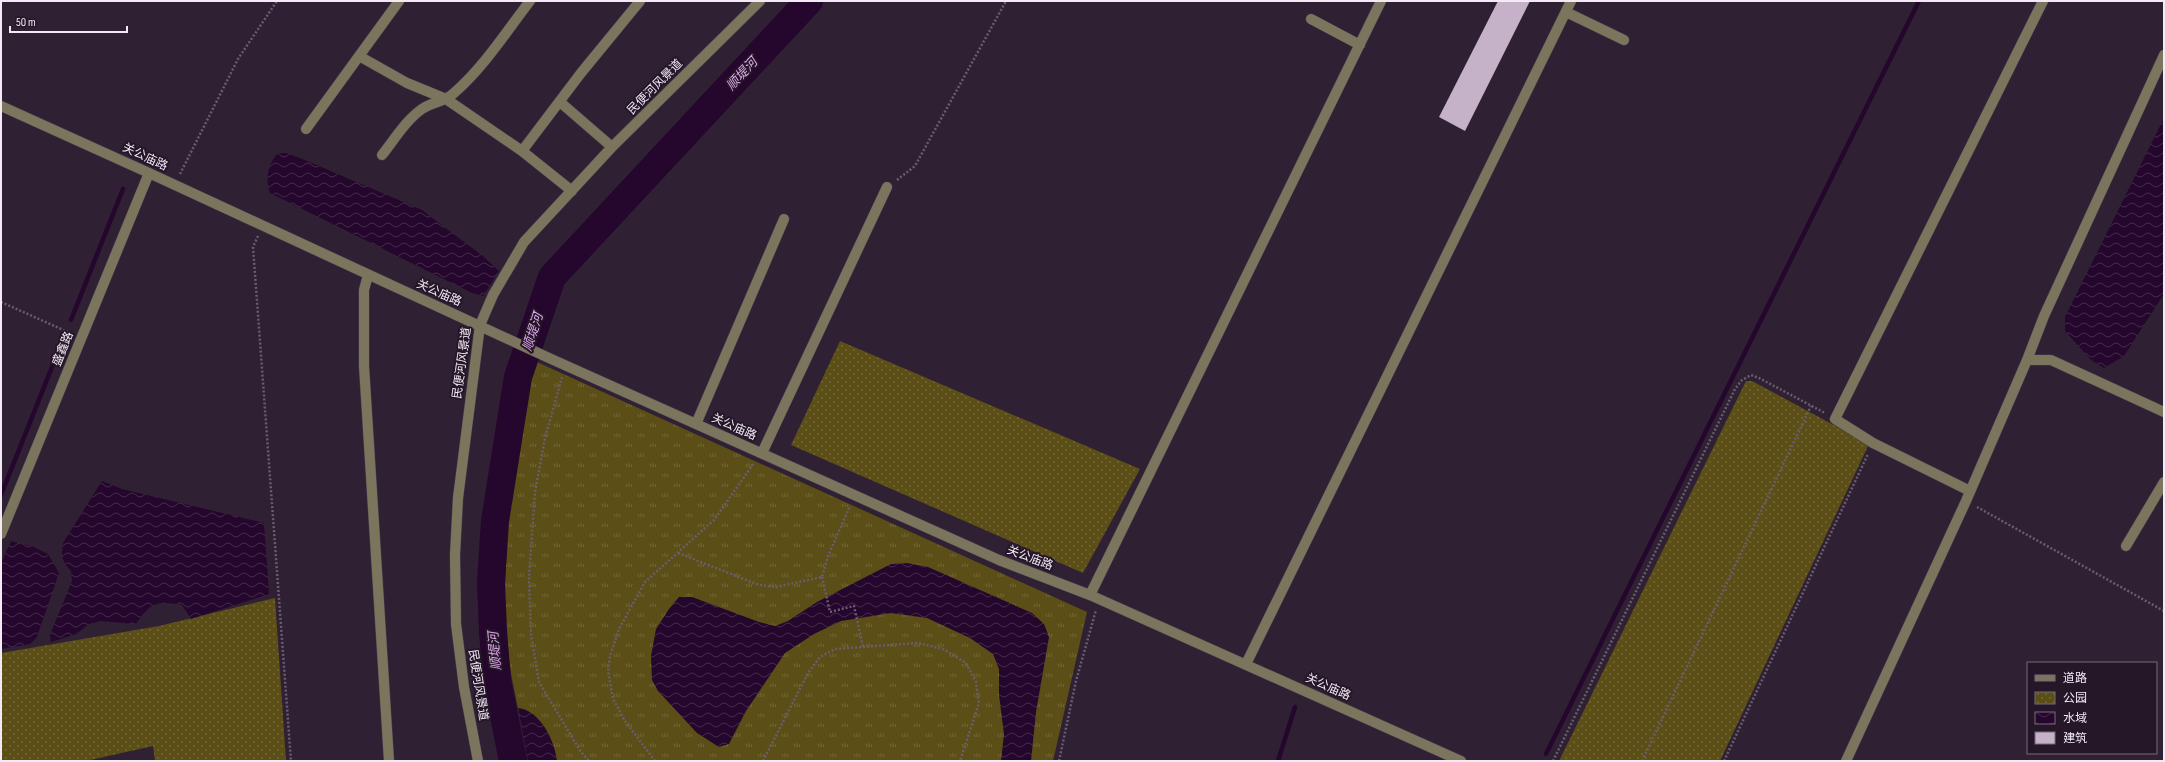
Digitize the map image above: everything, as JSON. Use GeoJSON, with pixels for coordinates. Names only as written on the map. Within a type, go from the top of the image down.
{"type":"FeatureCollection","features":[{"type":"Feature","properties":{"kind":"street"},"geometry":{"type":"LineString","coordinates":[[306,129],[399,1]]}},
{"type":"Feature","properties":{"kind":"street"},"geometry":{"type":"LineString","coordinates":[[382,155],[413,116],[423,108],[446,99],[454,94],[479,68],[530,1]]}},
{"type":"Feature","properties":{"kind":"street"},"geometry":{"type":"LineString","coordinates":[[522,151],[640,1]]}},
{"type":"Feature","properties":{"kind":"street","name":"民便河风景道"},"geometry":{"type":"LineString","coordinates":[[478,761],[464,687],[456,624],[455,556],[458,498],[480,325],[493,295],[524,242],[612,147],[760,1]]}},
{"type":"Feature","properties":{"kind":"street"},"geometry":{"type":"LineString","coordinates":[[1094,597],[1381,1]]}},
{"type":"Feature","properties":{"kind":"street"},"geometry":{"type":"LineString","coordinates":[[1246,664],[1572,1]]}},
{"type":"Feature","properties":{"kind":"street"},"geometry":{"type":"LineString","coordinates":[[1970,491],[1873,443],[1835,419],[2043,1]]}},
{"type":"Feature","properties":{"kind":"street"},"geometry":{"type":"LineString","coordinates":[[1566,12],[1624,40]]}},
{"type":"Feature","properties":{"kind":"street"},"geometry":{"type":"LineString","coordinates":[[1311,20],[1360,45]]}},
{"type":"Feature","properties":{"kind":"street"},"geometry":{"type":"LineString","coordinates":[[1846,761],[1966,500],[2028,360],[2044,316],[2164,54]]}},
{"type":"Feature","properties":{"kind":"street"},"geometry":{"type":"LineString","coordinates":[[359,56],[407,83],[446,99],[522,151],[572,191]]}},
{"type":"Feature","properties":{"kind":"street"},"geometry":{"type":"LineString","coordinates":[[560,102],[612,147]]}},
{"type":"Feature","properties":{"kind":"street","name":"关公庙路"},"geometry":{"type":"LineString","coordinates":[[1,106],[149,173],[368,276],[494,331],[549,358],[999,560],[1094,597],[1461,761]]}},
{"type":"Feature","properties":{"kind":"street","name":"盛鑫路"},"geometry":{"type":"LineString","coordinates":[[1,534],[149,173]]}},
{"type":"Feature","properties":{"kind":"street"},"geometry":{"type":"LineString","coordinates":[[762,453],[887,187]]}},
{"type":"Feature","properties":{"kind":"street"},"geometry":{"type":"LineString","coordinates":[[696,424],[784,219]]}},
{"type":"Feature","properties":{"kind":"street"},"geometry":{"type":"LineString","coordinates":[[368,276],[364,290],[364,366],[389,761]]}},
{"type":"Feature","properties":{"kind":"street"},"geometry":{"type":"LineString","coordinates":[[2028,360],[2051,360],[2164,412]]}},
{"type":"Feature","properties":{"kind":"street"},"geometry":{"type":"LineString","coordinates":[[2126,546],[2164,482]]}},
{"type":"Feature","properties":{"kind":"path"},"geometry":{"type":"LineString","coordinates":[[174,185],[238,59],[277,1]]}},
{"type":"Feature","properties":{"kind":"path"},"geometry":{"type":"LineString","coordinates":[[887,187],[915,166],[1006,1]]}},
{"type":"Feature","properties":{"kind":"path"},"geometry":{"type":"LineString","coordinates":[[263,226],[253,247],[291,761]]}},
{"type":"Feature","properties":{"kind":"path"},"geometry":{"type":"LineString","coordinates":[[1,302],[82,338]]}},
{"type":"Feature","properties":{"kind":"path"},"geometry":{"type":"LineString","coordinates":[[565,365],[545,438],[535,492],[530,577],[531,635],[539,682],[581,752],[589,761]]}},
{"type":"Feature","properties":{"kind":"path"},"geometry":{"type":"LineString","coordinates":[[1553,761],[1735,389],[1742,380],[1751,375],[1755,376],[1835,419]]}},
{"type":"Feature","properties":{"kind":"path"},"geometry":{"type":"LineString","coordinates":[[1642,761],[1812,406]]}},
{"type":"Feature","properties":{"kind":"path"},"geometry":{"type":"LineString","coordinates":[[1724,761],[1873,443]]}},
{"type":"Feature","properties":{"kind":"path"},"geometry":{"type":"LineString","coordinates":[[655,761],[625,721],[613,698],[608,671],[610,656],[619,629],[645,582],[714,520],[762,453]]}},
{"type":"Feature","properties":{"kind":"path"},"geometry":{"type":"LineString","coordinates":[[855,495],[828,556],[822,577],[830,612],[854,606],[863,647]]}},
{"type":"Feature","properties":{"kind":"path"},"geometry":{"type":"LineString","coordinates":[[1966,500],[2164,610]]}},
{"type":"Feature","properties":{"kind":"path"},"geometry":{"type":"LineString","coordinates":[[678,553],[759,585],[776,586],[822,577]]}},
{"type":"Feature","properties":{"kind":"path"},"geometry":{"type":"LineString","coordinates":[[1059,761],[1094,597]]}},
{"type":"Feature","properties":{"kind":"path"},"geometry":{"type":"LineString","coordinates":[[762,761],[808,673],[820,657],[835,649],[918,643],[943,649],[966,663],[976,682],[979,704],[960,761]]}},
{"type":"Feature","properties":{"kind":"green space"},"geometry":{"type":"Polygon","coordinates":[[[840,341],[1140,469],[1083,573],[791,445],[840,341]]]}},
{"type":"Feature","properties":{"kind":"green space"},"geometry":{"type":"Polygon","coordinates":[[[537,362],[1087,612],[1053,761],[529,761],[508,656],[505,631],[504,600],[509,511],[514,459],[523,408],[529,384],[537,362]]]}},
{"type":"Feature","properties":{"kind":"green space"},"geometry":{"type":"Polygon","coordinates":[[[1746,381],[1752,381],[1869,444],[1720,761],[1559,761],[1746,381]]]}},
{"type":"Feature","properties":{"kind":"green space"},"geometry":{"type":"Polygon","coordinates":[[[275,598],[286,761],[155,761],[153,746],[86,761],[1,761],[1,653],[159,626],[275,598]]]}},
{"type":"Feature","properties":{"kind":"water"},"geometry":{"type":"Polygon","coordinates":[[[2164,118],[2164,294],[2124,356],[2104,368],[2091,360],[2065,331],[2065,317],[2164,118]]]}},
{"type":"Feature","properties":{"kind":"water"},"geometry":{"type":"Polygon","coordinates":[[[278,153],[286,153],[300,158],[422,210],[484,257],[499,271],[483,296],[472,293],[270,193],[268,188],[268,172],[278,153]]]}},
{"type":"Feature","properties":{"kind":"water"},"geometry":{"type":"Polygon","coordinates":[[[102,481],[122,489],[264,523],[269,594],[191,619],[182,605],[160,603],[145,611],[136,624],[100,621],[89,624],[76,634],[51,642],[50,635],[72,581],[71,571],[63,558],[63,543],[102,481]]]}},
{"type":"Feature","properties":{"kind":"water"},"geometry":{"type":"Polygon","coordinates":[[[11,541],[34,547],[48,554],[59,573],[37,637],[30,644],[1,649],[1,563],[11,541]]]}},
{"type":"Feature","properties":{"kind":"water"},"geometry":{"type":"Polygon","coordinates":[[[907,563],[928,567],[1032,613],[1044,624],[1049,637],[1036,712],[1031,761],[1001,761],[1004,734],[999,695],[999,669],[993,654],[970,638],[927,618],[891,613],[841,621],[814,634],[785,653],[746,711],[729,744],[719,747],[697,733],[658,691],[652,680],[651,656],[656,629],[679,597],[692,597],[759,622],[775,626],[788,621],[817,602],[891,564],[907,563]]]}},
{"type":"Feature","properties":{"kind":"water"},"geometry":{"type":"Polygon","coordinates":[[[518,708],[533,714],[545,728],[550,736],[557,761],[528,761],[518,708]]]}},
{"type":"Feature","properties":{"kind":"building"},"geometry":{"type":"Polygon","coordinates":[[[1498,1],[1530,1],[1465,131],[1439,117],[1498,1]]]}},
{"type":"Feature","properties":{"kind":"waterway","name":"顺堤河"},"geometry":{"type":"LineString","coordinates":[[513,761],[497,680],[493,631],[491,583],[495,521],[518,377],[552,277],[809,1]]}},
{"type":"Feature","properties":{"kind":"waterway"},"geometry":{"type":"LineString","coordinates":[[1546,754],[1919,1]]}},
{"type":"Feature","properties":{"kind":"waterway"},"geometry":{"type":"LineString","coordinates":[[71,320],[123,189]]}},
{"type":"Feature","properties":{"kind":"waterway"},"geometry":{"type":"LineString","coordinates":[[1,495],[62,342]]}},
{"type":"Feature","properties":{"kind":"waterway"},"geometry":{"type":"LineString","coordinates":[[1278,761],[1295,707]]}}]}
